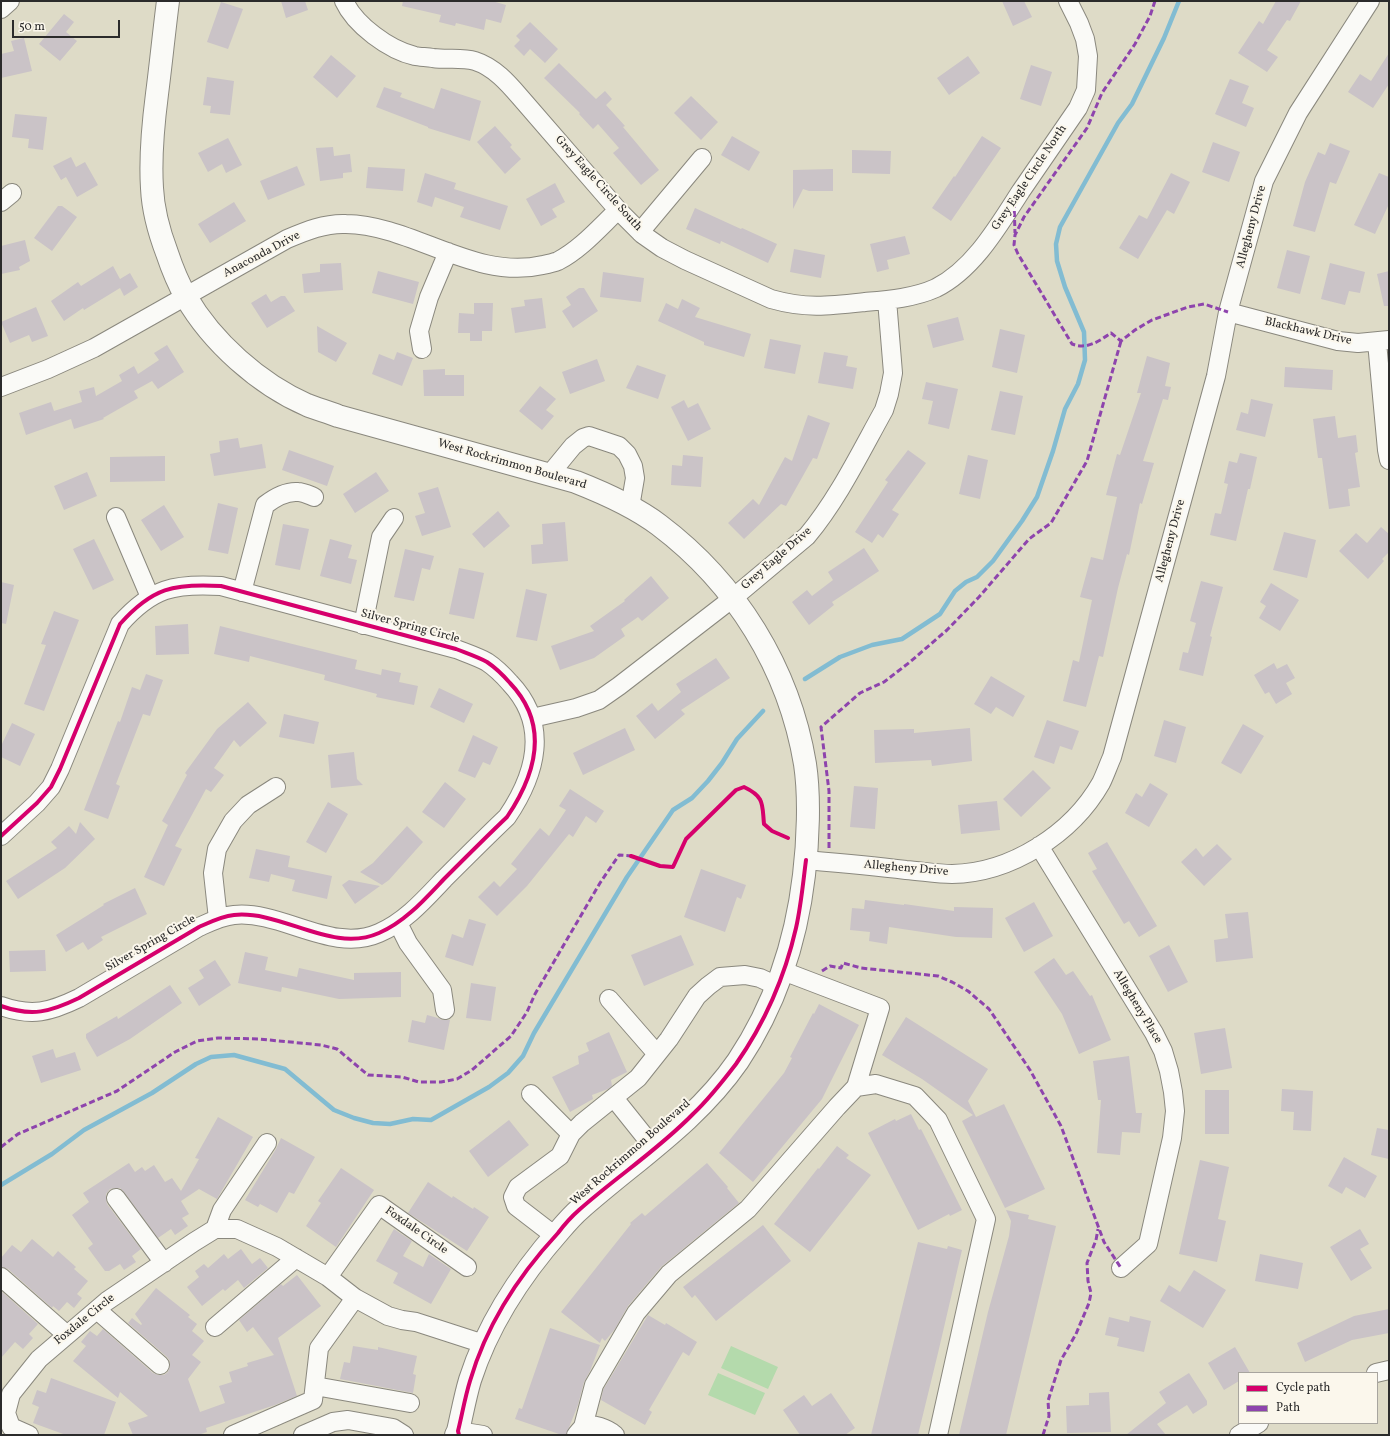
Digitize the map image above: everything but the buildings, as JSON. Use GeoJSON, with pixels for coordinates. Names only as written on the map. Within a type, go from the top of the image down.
{"type":"FeatureCollection","features":[{"type":"Feature","properties":{"kind":"main road","name":"West Rockrimmon Boulevard"},"geometry":{"type":"LineString","coordinates":[[168,1],[153,127],[151,162],[152,189],[155,216],[172,268],[186,296],[202,322],[229,351],[264,379],[283,392],[307,405],[338,416],[576,482],[601,492],[657,523],[705,565],[733,598],[765,646],[778,672],[792,708],[805,766],[807,802],[806,860],[802,897],[796,927],[780,978],[770,1003],[754,1035],[737,1062],[718,1087],[693,1114],[578,1211],[535,1258],[513,1290],[484,1344],[470,1380],[458,1434]]}},
{"type":"Feature","properties":{"kind":"street"},"geometry":{"type":"LineString","coordinates":[[1,9],[10,1]]}},
{"type":"Feature","properties":{"kind":"street","name":"Grey Eagle Circle South"},"geometry":{"type":"LineString","coordinates":[[344,1],[357,20],[373,35],[394,48],[414,56],[475,61],[491,69],[520,97],[618,210],[640,232],[662,248],[771,299],[786,303],[823,307],[887,300]]}},
{"type":"Feature","properties":{"kind":"street","name":"Grey Eagle Circle North"},"geometry":{"type":"LineString","coordinates":[[887,300],[911,296],[935,288],[951,278],[967,264],[982,248],[1078,108],[1086,90],[1088,56],[1085,39],[1068,1]]}},
{"type":"Feature","properties":{"kind":"street","name":"Allegheny Drive"},"geometry":{"type":"LineString","coordinates":[[806,860],[952,874],[983,870],[1010,862],[1039,846],[1064,827],[1084,807],[1101,782],[1112,757],[1216,376],[1228,312],[1264,181],[1298,113],[1370,1]]}},
{"type":"Feature","properties":{"kind":"street"},"geometry":{"type":"LineString","coordinates":[[640,232],[702,158]]}},
{"type":"Feature","properties":{"kind":"street","name":"Anaconda Drive"},"geometry":{"type":"LineString","coordinates":[[1,387],[89,351],[287,239],[308,230],[327,225],[345,224],[379,228],[479,262],[518,268],[556,262],[574,251],[618,210]]}},
{"type":"Feature","properties":{"kind":"street"},"geometry":{"type":"LineString","coordinates":[[422,349],[419,331],[429,297],[448,252]]}},
{"type":"Feature","properties":{"kind":"street","name":"Grey Eagle Drive"},"geometry":{"type":"LineString","coordinates":[[532,718],[576,708],[599,700],[733,598],[807,536],[828,508],[884,410],[893,372],[887,300]]}},
{"type":"Feature","properties":{"kind":"street","name":"Blackhawk Drive"},"geometry":{"type":"LineString","coordinates":[[1228,312],[1338,341],[1358,343],[1383,341]]}},
{"type":"Feature","properties":{"kind":"street"},"geometry":{"type":"LineString","coordinates":[[1383,341],[1387,450],[1389,460]]}},
{"type":"Feature","properties":{"kind":"street"},"geometry":{"type":"LineString","coordinates":[[550,474],[573,446],[583,438],[589,436],[619,446],[627,454],[633,466],[635,478],[630,507]]}},
{"type":"Feature","properties":{"kind":"street"},"geometry":{"type":"LineString","coordinates":[[242,592],[265,505],[286,493],[298,492],[314,497]]}},
{"type":"Feature","properties":{"kind":"street"},"geometry":{"type":"LineString","coordinates":[[116,517],[150,597]]}},
{"type":"Feature","properties":{"kind":"street"},"geometry":{"type":"LineString","coordinates":[[363,624],[381,537],[394,518]]}},
{"type":"Feature","properties":{"kind":"street","name":"Silver Spring Circle"},"geometry":{"type":"LineString","coordinates":[[1,836],[37,803],[51,787],[60,769],[120,624],[134,609],[150,597],[182,586],[198,584],[221,586],[456,649],[487,662],[502,674],[525,701],[532,718],[535,738],[534,760],[519,799],[507,816],[415,909],[398,924],[378,934],[356,938],[335,937],[262,916],[233,915],[199,926],[79,998],[61,1007],[39,1012],[15,1011],[1,1006]]}},
{"type":"Feature","properties":{"kind":"street"},"geometry":{"type":"LineString","coordinates":[[218,919],[212,873],[216,849],[233,821],[248,805],[276,787]]}},
{"type":"Feature","properties":{"kind":"street","name":"Allegheny Place"},"geometry":{"type":"LineString","coordinates":[[1039,846],[1154,1033],[1163,1050],[1170,1071],[1175,1111],[1172,1138],[1148,1244],[1121,1268]]}},
{"type":"Feature","properties":{"kind":"street"},"geometry":{"type":"LineString","coordinates":[[398,924],[408,943],[442,990],[444,1010]]}},
{"type":"Feature","properties":{"kind":"street"},"geometry":{"type":"LineString","coordinates":[[555,1236],[516,1206],[513,1197],[518,1187],[560,1156],[570,1134],[638,1078],[657,1054],[697,996],[708,986],[720,978],[745,975],[760,978],[780,978],[880,1008],[856,1087],[748,1209],[669,1274],[636,1313],[594,1385],[580,1431]]}},
{"type":"Feature","properties":{"kind":"street"},"geometry":{"type":"LineString","coordinates":[[609,999],[657,1054]]}},
{"type":"Feature","properties":{"kind":"street"},"geometry":{"type":"LineString","coordinates":[[856,1087],[876,1084],[915,1096],[938,1120],[986,1219],[938,1435]]}},
{"type":"Feature","properties":{"kind":"street"},"geometry":{"type":"LineString","coordinates":[[530,1094],[570,1134]]}},
{"type":"Feature","properties":{"kind":"street"},"geometry":{"type":"LineString","coordinates":[[614,1098],[654,1148]]}},
{"type":"Feature","properties":{"kind":"street"},"geometry":{"type":"LineString","coordinates":[[267,1143],[222,1210],[215,1229],[238,1229],[277,1247],[328,1278],[355,1298],[388,1316],[416,1322],[484,1344]]}},
{"type":"Feature","properties":{"kind":"street"},"geometry":{"type":"LineString","coordinates":[[116,1198],[164,1263]]}},
{"type":"Feature","properties":{"kind":"street","name":"Foxdale Circle"},"geometry":{"type":"LineString","coordinates":[[328,1278],[379,1205],[467,1267]]}},
{"type":"Feature","properties":{"kind":"street","name":"Foxdale Circle"},"geometry":{"type":"LineString","coordinates":[[29,1435],[11,1427],[5,1418],[11,1394],[38,1359],[107,1301],[215,1229]]}},
{"type":"Feature","properties":{"kind":"street"},"geometry":{"type":"LineString","coordinates":[[215,1327],[296,1258]]}},
{"type":"Feature","properties":{"kind":"street"},"geometry":{"type":"LineString","coordinates":[[1,1277],[67,1335]]}},
{"type":"Feature","properties":{"kind":"street"},"geometry":{"type":"LineString","coordinates":[[233,1435],[313,1400],[319,1348],[355,1298]]}},
{"type":"Feature","properties":{"kind":"street"},"geometry":{"type":"LineString","coordinates":[[97,1310],[160,1366]]}},
{"type":"Feature","properties":{"kind":"street"},"geometry":{"type":"LineString","coordinates":[[1378,1373],[1389,1370]]}},
{"type":"Feature","properties":{"kind":"street"},"geometry":{"type":"LineString","coordinates":[[315,1386],[410,1403]]}},
{"type":"Feature","properties":{"kind":"street"},"geometry":{"type":"LineString","coordinates":[[303,1435],[333,1422],[348,1420],[393,1428],[404,1435]]}},
{"type":"Feature","properties":{"kind":"street"},"geometry":{"type":"LineString","coordinates":[[1239,1435],[1258,1424]]}},
{"type":"Feature","properties":{"kind":"street"},"geometry":{"type":"LineString","coordinates":[[580,1431],[590,1426],[602,1428],[615,1435]]}},
{"type":"Feature","properties":{"kind":"street"},"geometry":{"type":"LineString","coordinates":[[458,1434],[483,1435]]}},
{"type":"Feature","properties":{"kind":"green space"},"geometry":{"type":"Polygon","coordinates":[[[731,1346],[778,1367],[768,1389],[721,1368],[731,1346]]]}},
{"type":"Feature","properties":{"kind":"green space"},"geometry":{"type":"Polygon","coordinates":[[[718,1373],[765,1393],[755,1415],[708,1395],[718,1373]]]}},
{"type":"Feature","properties":{"kind":"waterway"},"geometry":{"type":"LineString","coordinates":[[805,679],[840,657],[872,645],[902,639],[940,614],[955,591],[966,582],[977,577],[993,561],[1022,521],[1037,497],[1053,451],[1065,409],[1078,384],[1085,360],[1084,332],[1065,287],[1057,261],[1056,244],[1060,227],[1118,123],[1132,104],[1164,38],[1179,1]]}},
{"type":"Feature","properties":{"kind":"waterway"},"geometry":{"type":"LineString","coordinates":[[1,1185],[52,1154],[84,1130],[152,1093],[196,1064],[211,1057],[234,1055],[285,1069],[334,1110],[354,1118],[373,1123],[390,1124],[413,1119],[431,1120],[489,1087],[508,1073],[523,1056],[534,1033],[627,877],[673,810],[692,798],[708,781],[722,763],[737,739],[763,711]]}},
{"type":"Feature","properties":{"kind":"marked path"},"geometry":{"type":"LineString","coordinates":[[1155,1],[1150,16],[1135,44],[1102,93],[1087,128],[1024,217],[1015,235],[1014,245],[1072,344],[1077,346],[1093,344],[1111,333],[1121,341],[1135,330],[1152,320],[1188,307],[1204,304],[1228,312]]}},
{"type":"Feature","properties":{"kind":"marked path"},"geometry":{"type":"LineString","coordinates":[[1014,202],[1015,233]]}},
{"type":"Feature","properties":{"kind":"marked path"},"geometry":{"type":"LineString","coordinates":[[829,848],[829,791],[821,727],[860,693],[884,682],[947,630],[979,597],[1029,539],[1051,523],[1087,461],[1121,341]]}},
{"type":"Feature","properties":{"kind":"marked path"},"geometry":{"type":"LineString","coordinates":[[1,1147],[18,1134],[117,1091],[175,1052],[197,1041],[218,1038],[259,1039],[321,1045],[337,1049],[368,1075],[402,1077],[419,1082],[441,1082],[457,1079],[472,1070],[511,1036],[527,1012],[535,994],[600,883],[619,855],[631,856]]}},
{"type":"Feature","properties":{"kind":"marked path"},"geometry":{"type":"LineString","coordinates":[[822,971],[830,966],[841,968],[843,963],[861,968],[938,976],[968,991],[989,1009],[1030,1070],[1061,1126],[1104,1242],[1121,1268]]}},
{"type":"Feature","properties":{"kind":"marked path"},"geometry":{"type":"LineString","coordinates":[[1043,1435],[1049,1416],[1048,1401],[1061,1360],[1076,1334],[1089,1303],[1091,1293],[1088,1281],[1087,1263],[1096,1240],[1098,1229]]}},
{"type":"Feature","properties":{"kind":"cycle path"},"geometry":{"type":"LineString","coordinates":[[1,836],[37,803],[51,787],[60,769],[120,624],[143,602],[165,590],[177,587],[204,585],[221,586],[456,649],[476,657],[487,662],[499,672],[523,699],[530,716],[534,733],[534,750],[531,767],[517,801],[507,817],[422,902],[397,923],[379,933],[361,938],[343,938],[325,935],[252,915],[234,915],[199,927],[79,998],[59,1007],[50,1010],[32,1012],[1,1006]]}},
{"type":"Feature","properties":{"kind":"cycle path"},"geometry":{"type":"LineString","coordinates":[[631,856],[660,866],[673,867],[686,839],[736,790],[744,787],[756,794],[759,798],[762,806],[764,824],[772,831],[788,838]]}},
{"type":"Feature","properties":{"kind":"cycle path"},"geometry":{"type":"LineString","coordinates":[[459,1435],[458,1431],[468,1387],[485,1341],[505,1302],[530,1266],[576,1213],[666,1140],[699,1108],[736,1064],[756,1033],[780,982],[786,964],[798,920],[806,860]]}}]}
